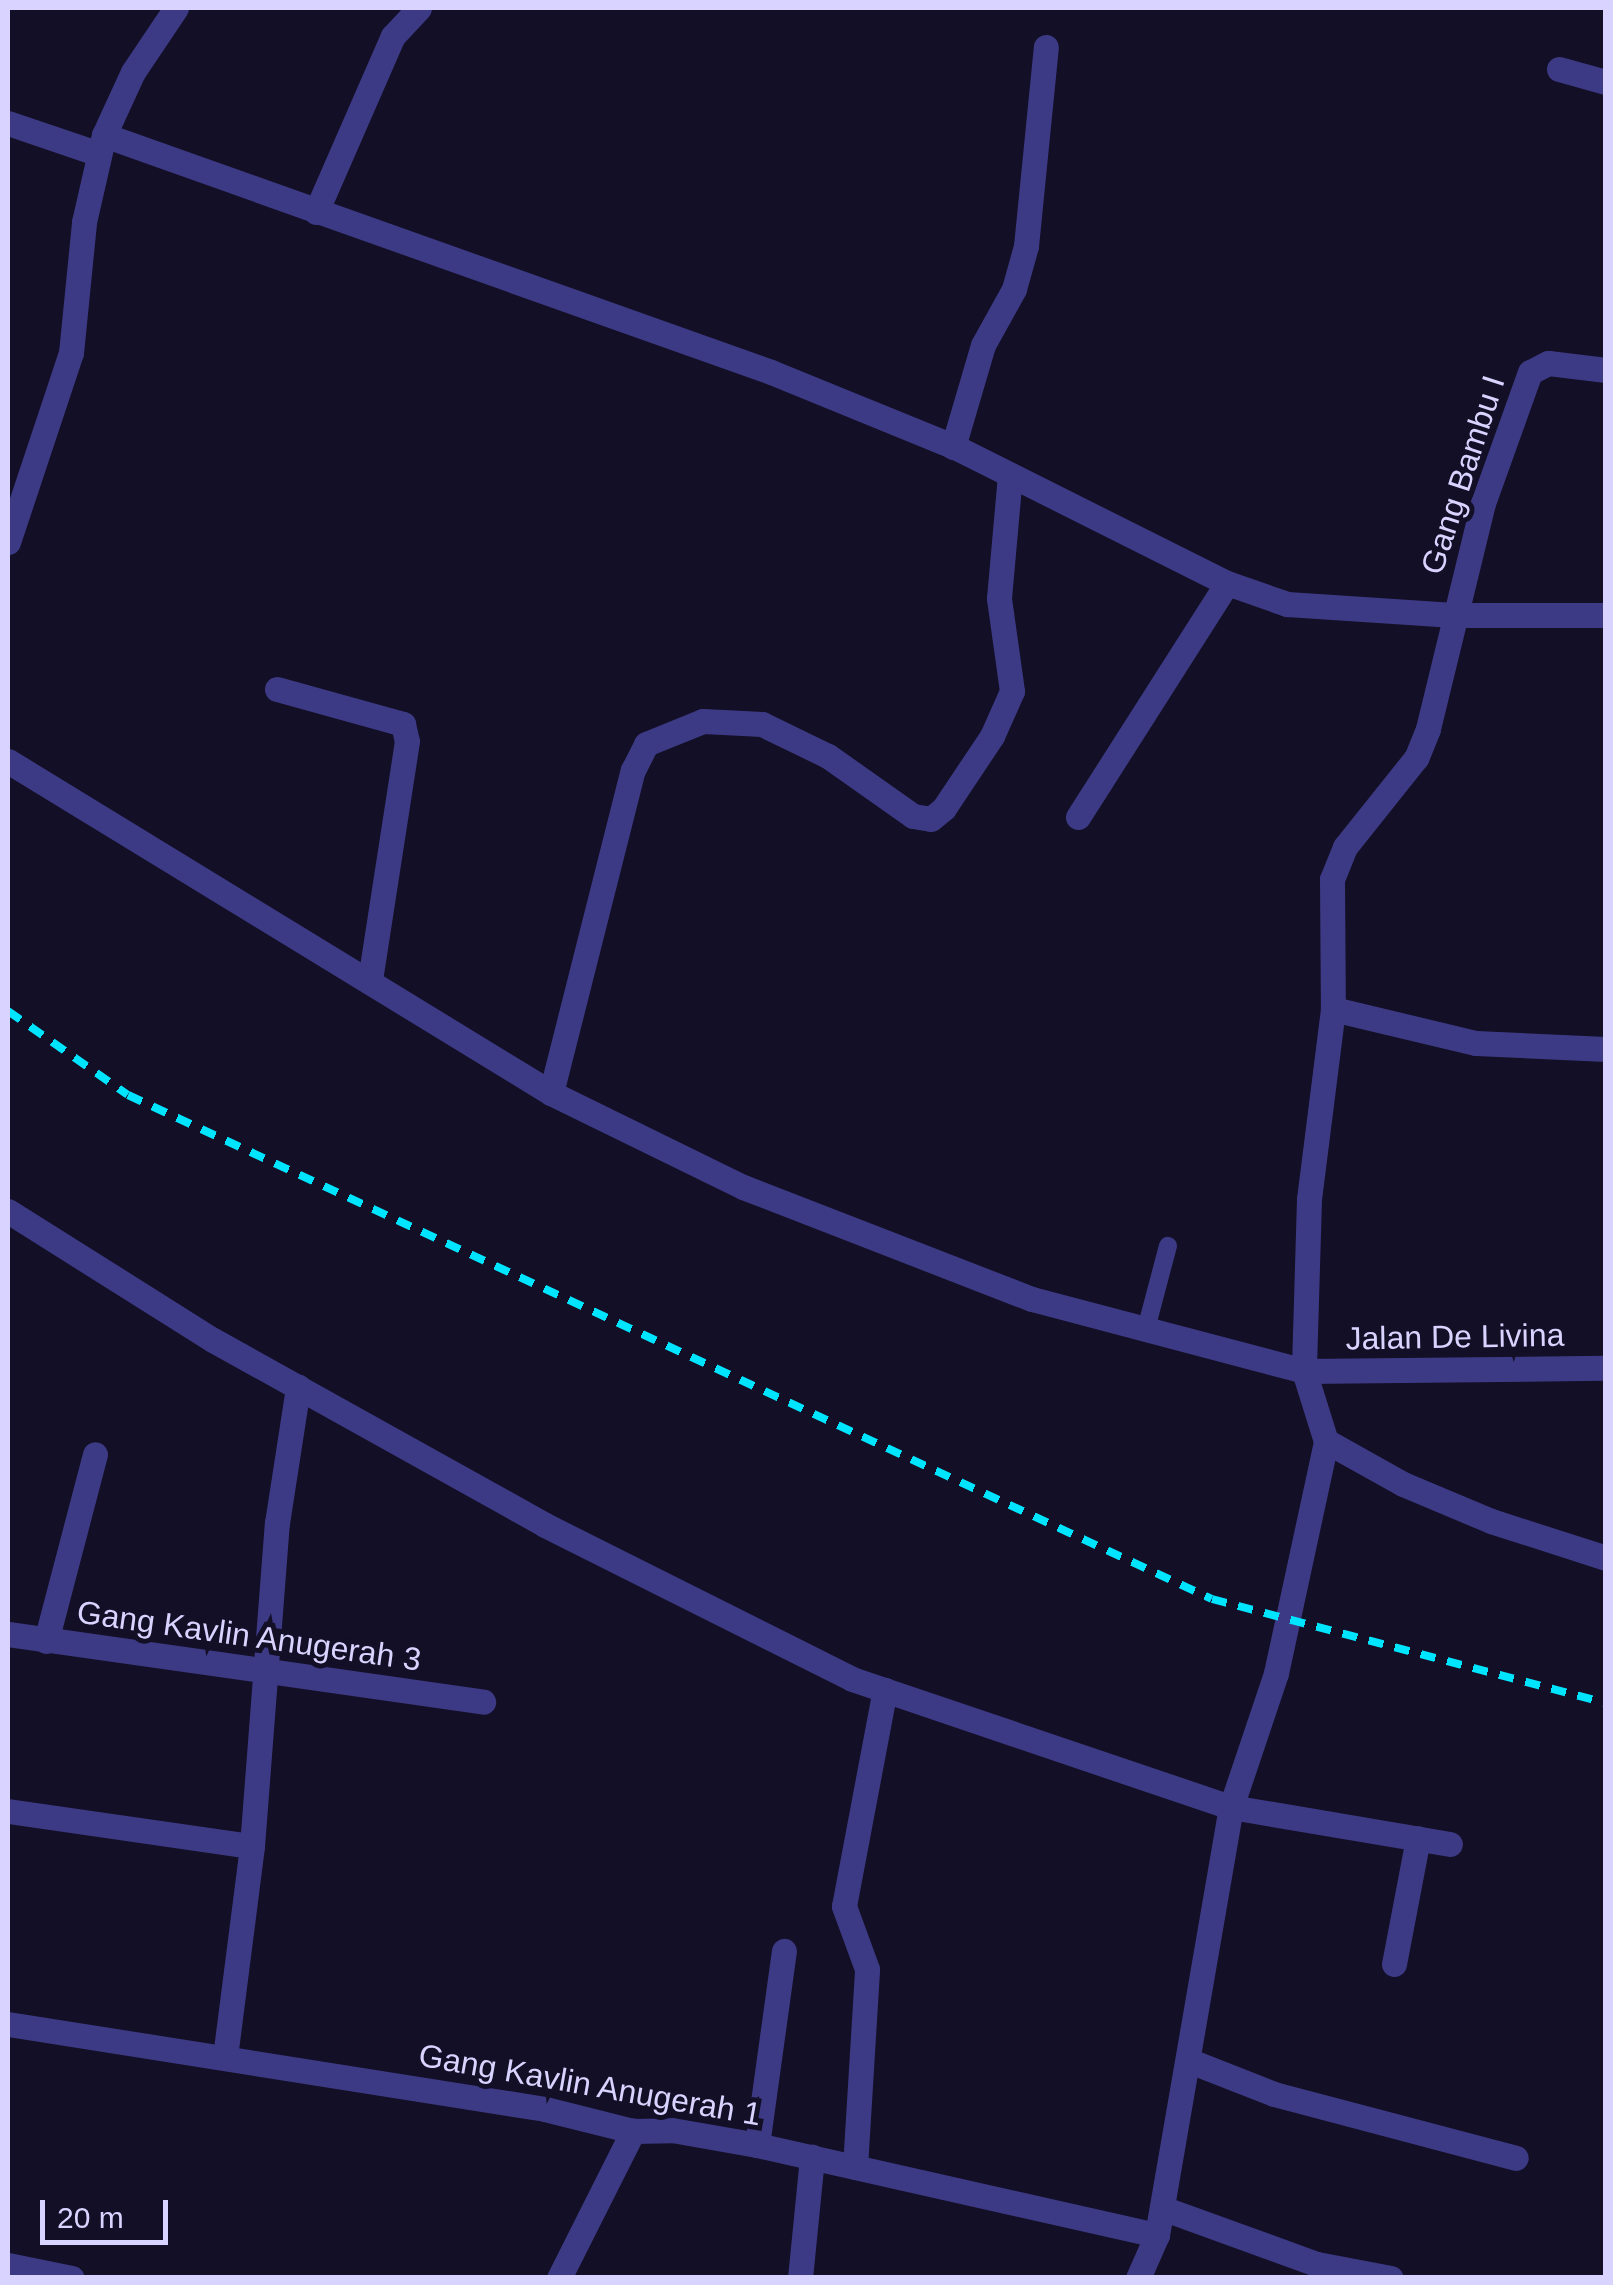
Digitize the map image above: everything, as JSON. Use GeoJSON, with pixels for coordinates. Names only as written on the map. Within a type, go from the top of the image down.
{"type":"FeatureCollection","features":[{"type":"Feature","properties":{"kind":"street"},"geometry":{"type":"LineString","coordinates":[[8,542],[71,353],[84,222],[102,145],[125,87],[176,8]]}},
{"type":"Feature","properties":{"kind":"street"},"geometry":{"type":"LineString","coordinates":[[316,212],[393,36],[419,8]]}},
{"type":"Feature","properties":{"kind":"street"},"geometry":{"type":"LineString","coordinates":[[953,447],[983,346],[1014,289],[1026,246],[1046,47]]}},
{"type":"Feature","properties":{"kind":"street"},"geometry":{"type":"LineString","coordinates":[[1559,69],[1606,82]]}},
{"type":"Feature","properties":{"kind":"street"},"geometry":{"type":"LineString","coordinates":[[8,124],[102,145],[316,212],[717,351],[953,447],[1227,583],[1321,609],[1454,615],[1606,615]]}},
{"type":"Feature","properties":{"kind":"street","name":"Gang Bambu I"},"geometry":{"type":"LineString","coordinates":[[1326,1441],[1304,1371],[1309,1199],[1333,1009],[1332,879],[1345,847],[1416,758],[1483,504],[1530,372],[1548,363],[1606,370]]}},
{"type":"Feature","properties":{"kind":"street"},"geometry":{"type":"LineString","coordinates":[[551,1092],[633,770],[646,744],[703,721],[762,724],[828,756],[913,816],[931,819],[944,808],[992,736],[1012,691],[999,598],[1010,475]]}},
{"type":"Feature","properties":{"kind":"street"},"geometry":{"type":"LineString","coordinates":[[1078,817],[1227,583]]}},
{"type":"Feature","properties":{"kind":"street"},"geometry":{"type":"LineString","coordinates":[[276,689],[402,724],[407,741],[370,979]]}},
{"type":"Feature","properties":{"kind":"street","name":"Jalan De Livina"},"geometry":{"type":"LineString","coordinates":[[8,761],[551,1092],[743,1188],[1032,1299],[1304,1371],[1606,1368]]}},
{"type":"Feature","properties":{"kind":"street"},"geometry":{"type":"LineString","coordinates":[[1333,1009],[1476,1043],[1606,1049]]}},
{"type":"Feature","properties":{"kind":"street"},"geometry":{"type":"LineString","coordinates":[[8,1212],[298,1387],[735,1624],[885,1690],[1231,1807],[1450,1844]]}},
{"type":"Feature","properties":{"kind":"street"},"geometry":{"type":"LineString","coordinates":[[225,2057],[252,1846],[276,1523],[298,1387]]}},
{"type":"Feature","properties":{"kind":"street"},"geometry":{"type":"LineString","coordinates":[[1138,2278],[1157,2235],[1231,1807],[1276,1673],[1326,1441],[1404,1484],[1490,1521],[1606,1558]]}},
{"type":"Feature","properties":{"kind":"street"},"geometry":{"type":"LineString","coordinates":[[46,1641],[95,1454]]}},
{"type":"Feature","properties":{"kind":"street","name":"Gang Kavlin Anugerah 3"},"geometry":{"type":"LineString","coordinates":[[8,1634],[267,1668],[483,1702]]}},
{"type":"Feature","properties":{"kind":"street"},"geometry":{"type":"LineString","coordinates":[[854,2167],[866,1969],[844,1906],[885,1690]]}},
{"type":"Feature","properties":{"kind":"street"},"geometry":{"type":"LineString","coordinates":[[8,1811],[252,1846]]}},
{"type":"Feature","properties":{"kind":"street"},"geometry":{"type":"LineString","coordinates":[[1394,1964],[1418,1838]]}},
{"type":"Feature","properties":{"kind":"street"},"geometry":{"type":"LineString","coordinates":[[758,2145],[784,1951]]}},
{"type":"Feature","properties":{"kind":"street","name":"Gang Kavlin Anugerah 1"},"geometry":{"type":"LineString","coordinates":[[8,2024],[545,2110],[633,2132],[672,2130],[758,2145],[1157,2235]]}},
{"type":"Feature","properties":{"kind":"street"},"geometry":{"type":"LineString","coordinates":[[1190,2061],[1274,2094],[1516,2158]]}},
{"type":"Feature","properties":{"kind":"street"},"geometry":{"type":"LineString","coordinates":[[559,2278],[633,2132]]}},
{"type":"Feature","properties":{"kind":"street"},"geometry":{"type":"LineString","coordinates":[[800,2278],[812,2157]]}},
{"type":"Feature","properties":{"kind":"street"},"geometry":{"type":"LineString","coordinates":[[1162,2208],[1317,2264],[1391,2278]]}},
{"type":"Feature","properties":{"kind":"street"},"geometry":{"type":"LineString","coordinates":[[8,2264],[72,2278]]}},
{"type":"Feature","properties":{"kind":"lane"},"geometry":{"type":"LineString","coordinates":[[1146,1329],[1168,1246]]}},
{"type":"Feature","properties":{"kind":"railway"},"geometry":{"type":"LineString","coordinates":[[8,1011],[128,1095],[1212,1599],[1606,1703]]}}]}
